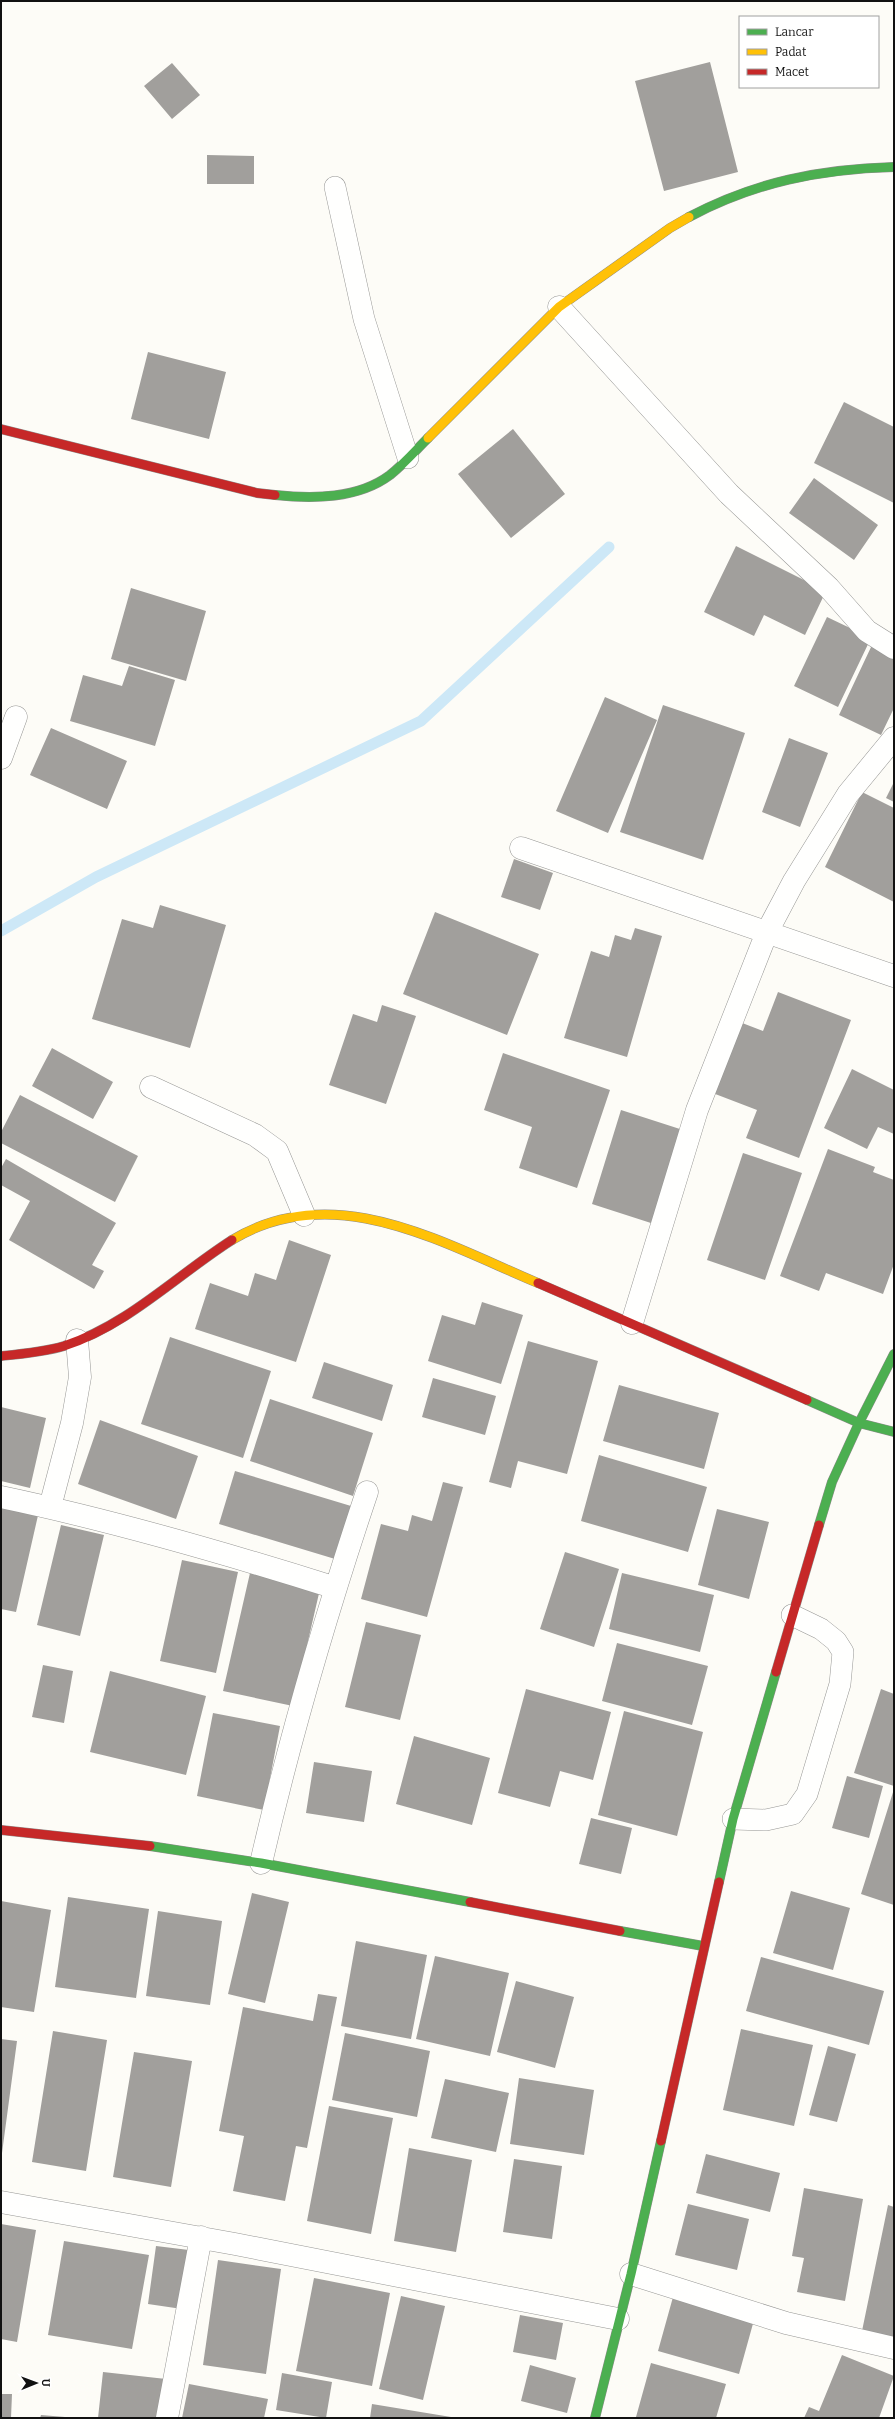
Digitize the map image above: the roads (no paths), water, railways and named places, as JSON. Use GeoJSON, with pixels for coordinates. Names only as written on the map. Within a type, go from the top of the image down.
{"type":"FeatureCollection","features":[{"type":"Feature","properties":{"kind":"street"},"geometry":{"type":"LineString","coordinates":[[1,429],[257,493],[301,498],[337,496],[361,489],[390,475],[559,307],[670,228],[716,204],[763,185],[848,168],[894,167]]}},
{"type":"Feature","properties":{"kind":"street"},"geometry":{"type":"LineString","coordinates":[[559,307],[729,494],[829,588],[867,630],[894,648]]}},
{"type":"Feature","properties":{"kind":"street"},"geometry":{"type":"LineString","coordinates":[[1,758],[16,717]]}},
{"type":"Feature","properties":{"kind":"street"},"geometry":{"type":"LineString","coordinates":[[632,1323],[697,1110],[767,932],[794,880],[848,794],[894,738]]}},
{"type":"Feature","properties":{"kind":"street"},"geometry":{"type":"LineString","coordinates":[[521,848],[894,976]]}},
{"type":"Feature","properties":{"kind":"street"},"geometry":{"type":"LineString","coordinates":[[151,1087],[255,1135],[277,1151],[304,1215]]}},
{"type":"Feature","properties":{"kind":"street"},"geometry":{"type":"LineString","coordinates":[[1,1356],[29,1354],[64,1346],[102,1329],[237,1237],[281,1218],[329,1212],[370,1217],[404,1228],[632,1323],[859,1423],[894,1432]]}},
{"type":"Feature","properties":{"kind":"street"},"geometry":{"type":"LineString","coordinates":[[50,1507],[72,1423],[80,1377],[77,1340]]}},
{"type":"Feature","properties":{"kind":"street"},"geometry":{"type":"LineString","coordinates":[[595,2418],[618,2319],[631,2274],[732,1819],[832,1482],[859,1423],[894,1354]]}},
{"type":"Feature","properties":{"kind":"street"},"geometry":{"type":"LineString","coordinates":[[261,1863],[278,1792],[336,1588],[367,1492]]}},
{"type":"Feature","properties":{"kind":"street"},"geometry":{"type":"LineString","coordinates":[[1,1497],[50,1507],[213,1548],[336,1588]]}},
{"type":"Feature","properties":{"kind":"street"},"geometry":{"type":"LineString","coordinates":[[1,1830],[149,1846],[261,1863],[703,1946]]}},
{"type":"Feature","properties":{"kind":"street"},"geometry":{"type":"LineString","coordinates":[[1,2202],[200,2237],[618,2319]]}},
{"type":"Feature","properties":{"kind":"street"},"geometry":{"type":"LineString","coordinates":[[167,2418],[200,2237]]}},
{"type":"Feature","properties":{"kind":"street"},"geometry":{"type":"LineString","coordinates":[[631,2274],[786,2323],[894,2348]]}},
{"type":"Feature","properties":{"kind":"lane"},"geometry":{"type":"LineString","coordinates":[[336,186],[364,319],[408,458]]}},
{"type":"Feature","properties":{"kind":"lane"},"geometry":{"type":"LineString","coordinates":[[732,1819],[766,1820],[792,1814],[807,1794],[840,1684],[843,1652],[836,1641],[821,1629],[792,1615]]}},
{"type":"Feature","properties":{"kind":"waterway"},"geometry":{"type":"LineString","coordinates":[[1,931],[96,877],[421,721],[609,547]]}}]}
